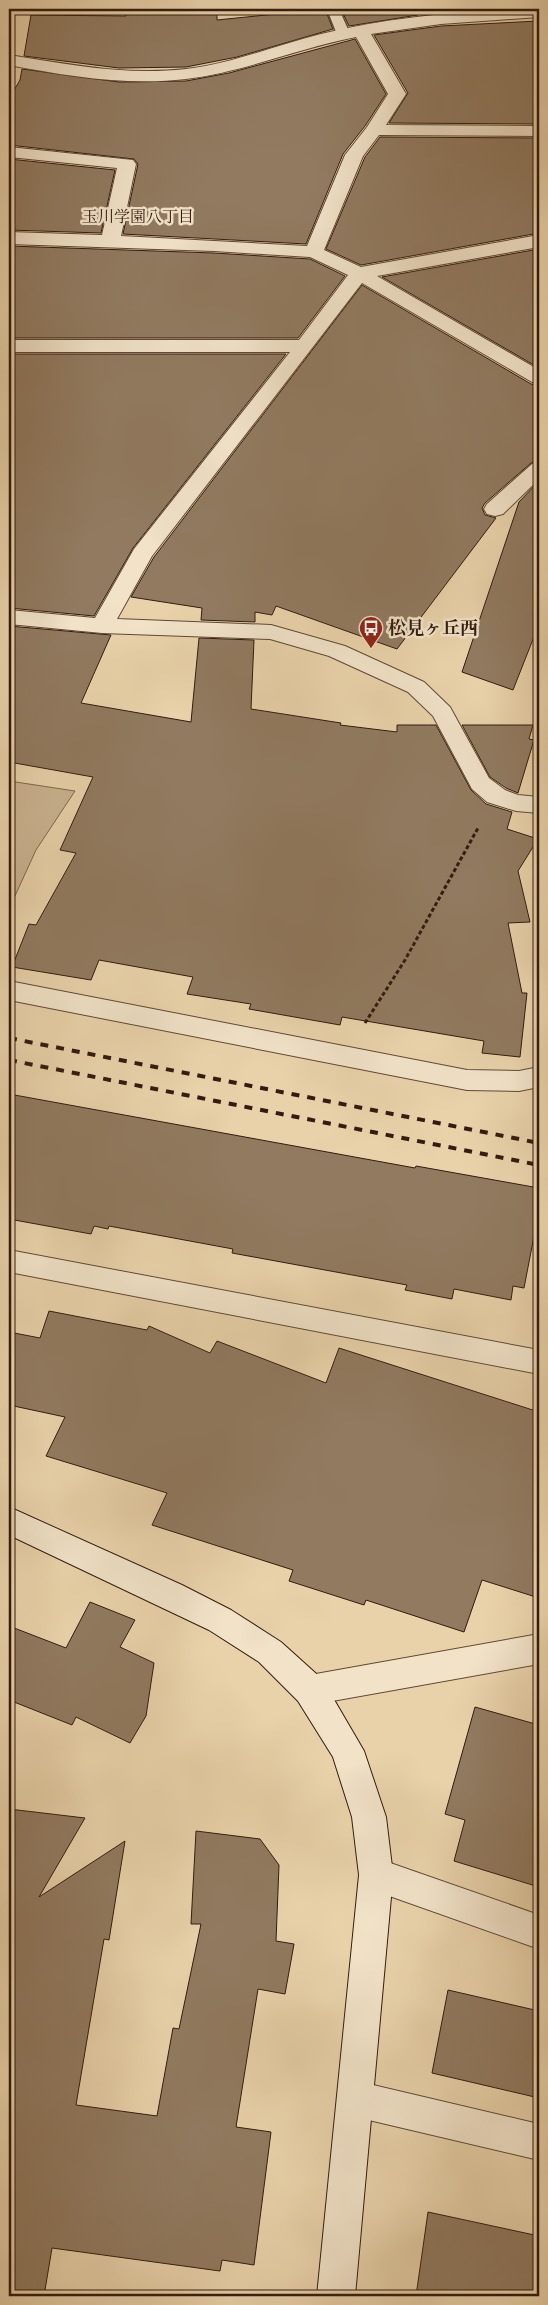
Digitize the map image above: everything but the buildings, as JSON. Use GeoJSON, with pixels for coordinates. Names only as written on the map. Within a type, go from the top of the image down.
{"type":"FeatureCollection","features":[{"type":"Feature","properties":{"kind":"street"},"geometry":{"type":"LineString","coordinates":[[12,65],[115,75],[185,74],[247,61],[343,34],[432,19],[539,12]]}},
{"type":"Feature","properties":{"kind":"street"},"geometry":{"type":"LineString","coordinates":[[314,252],[354,155],[374,130],[397,94],[361,31]]}},
{"type":"Feature","properties":{"kind":"street"},"geometry":{"type":"LineString","coordinates":[[374,130],[539,131]]}},
{"type":"Feature","properties":{"kind":"street"},"geometry":{"type":"LineString","coordinates":[[9,152],[127,164],[110,242]]}},
{"type":"Feature","properties":{"kind":"street"},"geometry":{"type":"LineString","coordinates":[[9,238],[214,245],[314,252],[359,273],[539,378]]}},
{"type":"Feature","properties":{"kind":"street"},"geometry":{"type":"LineString","coordinates":[[102,626],[142,554],[305,346],[359,273],[539,241]]}},
{"type":"Feature","properties":{"kind":"street"},"geometry":{"type":"LineString","coordinates":[[9,346],[305,346]]}},
{"type":"Feature","properties":{"kind":"street"},"geometry":{"type":"LineString","coordinates":[[495,510],[539,468]]}},
{"type":"Feature","properties":{"kind":"street"},"geometry":{"type":"LineString","coordinates":[[9,617],[102,626],[271,632],[337,651],[401,678],[416,687],[442,712],[480,783],[496,796],[516,803],[539,805]]}},
{"type":"Feature","properties":{"kind":"street"},"geometry":{"type":"LineString","coordinates":[[9,990],[467,1080],[518,1081],[539,1077]]}},
{"type":"Feature","properties":{"kind":"street"},"geometry":{"type":"LineString","coordinates":[[9,1261],[539,1362]]}},
{"type":"Feature","properties":{"kind":"street"},"geometry":{"type":"LineString","coordinates":[[9,1520],[171,1595],[220,1620],[270,1652],[310,1690],[347,1751],[369,1817],[376,1875],[356,2099],[331,2294]]}},
{"type":"Feature","properties":{"kind":"street"},"geometry":{"type":"LineString","coordinates":[[310,1690],[539,1649]]}},
{"type":"Feature","properties":{"kind":"street"},"geometry":{"type":"LineString","coordinates":[[376,1875],[539,1932]]}},
{"type":"Feature","properties":{"kind":"street"},"geometry":{"type":"LineString","coordinates":[[356,2099],[539,2142]]}},
{"type":"Feature","properties":{"kind":"lane"},"geometry":{"type":"LineString","coordinates":[[333,9],[343,34]]}},
{"type":"Feature","properties":{"kind":"path"},"geometry":{"type":"LineString","coordinates":[[344,1055],[405,960],[496,796]]}},
{"type":"Feature","properties":{"kind":"shaded area"},"geometry":{"type":"Polygon","coordinates":[[[9,781],[75,791],[36,850],[9,909],[9,781]]]}},
{"type":"Feature","properties":{"kind":"railway"},"geometry":{"type":"LineString","coordinates":[[9,1038],[539,1143]]}},
{"type":"Feature","properties":{"kind":"railway"},"geometry":{"type":"LineString","coordinates":[[9,1060],[539,1165]]}},
{"type":"Feature","properties":{"kind":"place","name":"松見ヶ丘西"},"geometry":{"type":"Point","coordinates":[371,649]}},
{"type":"Feature","properties":{"kind":"district","name":"玉川学園八丁目"},"geometry":{"type":"Point","coordinates":[138,217]}}]}
